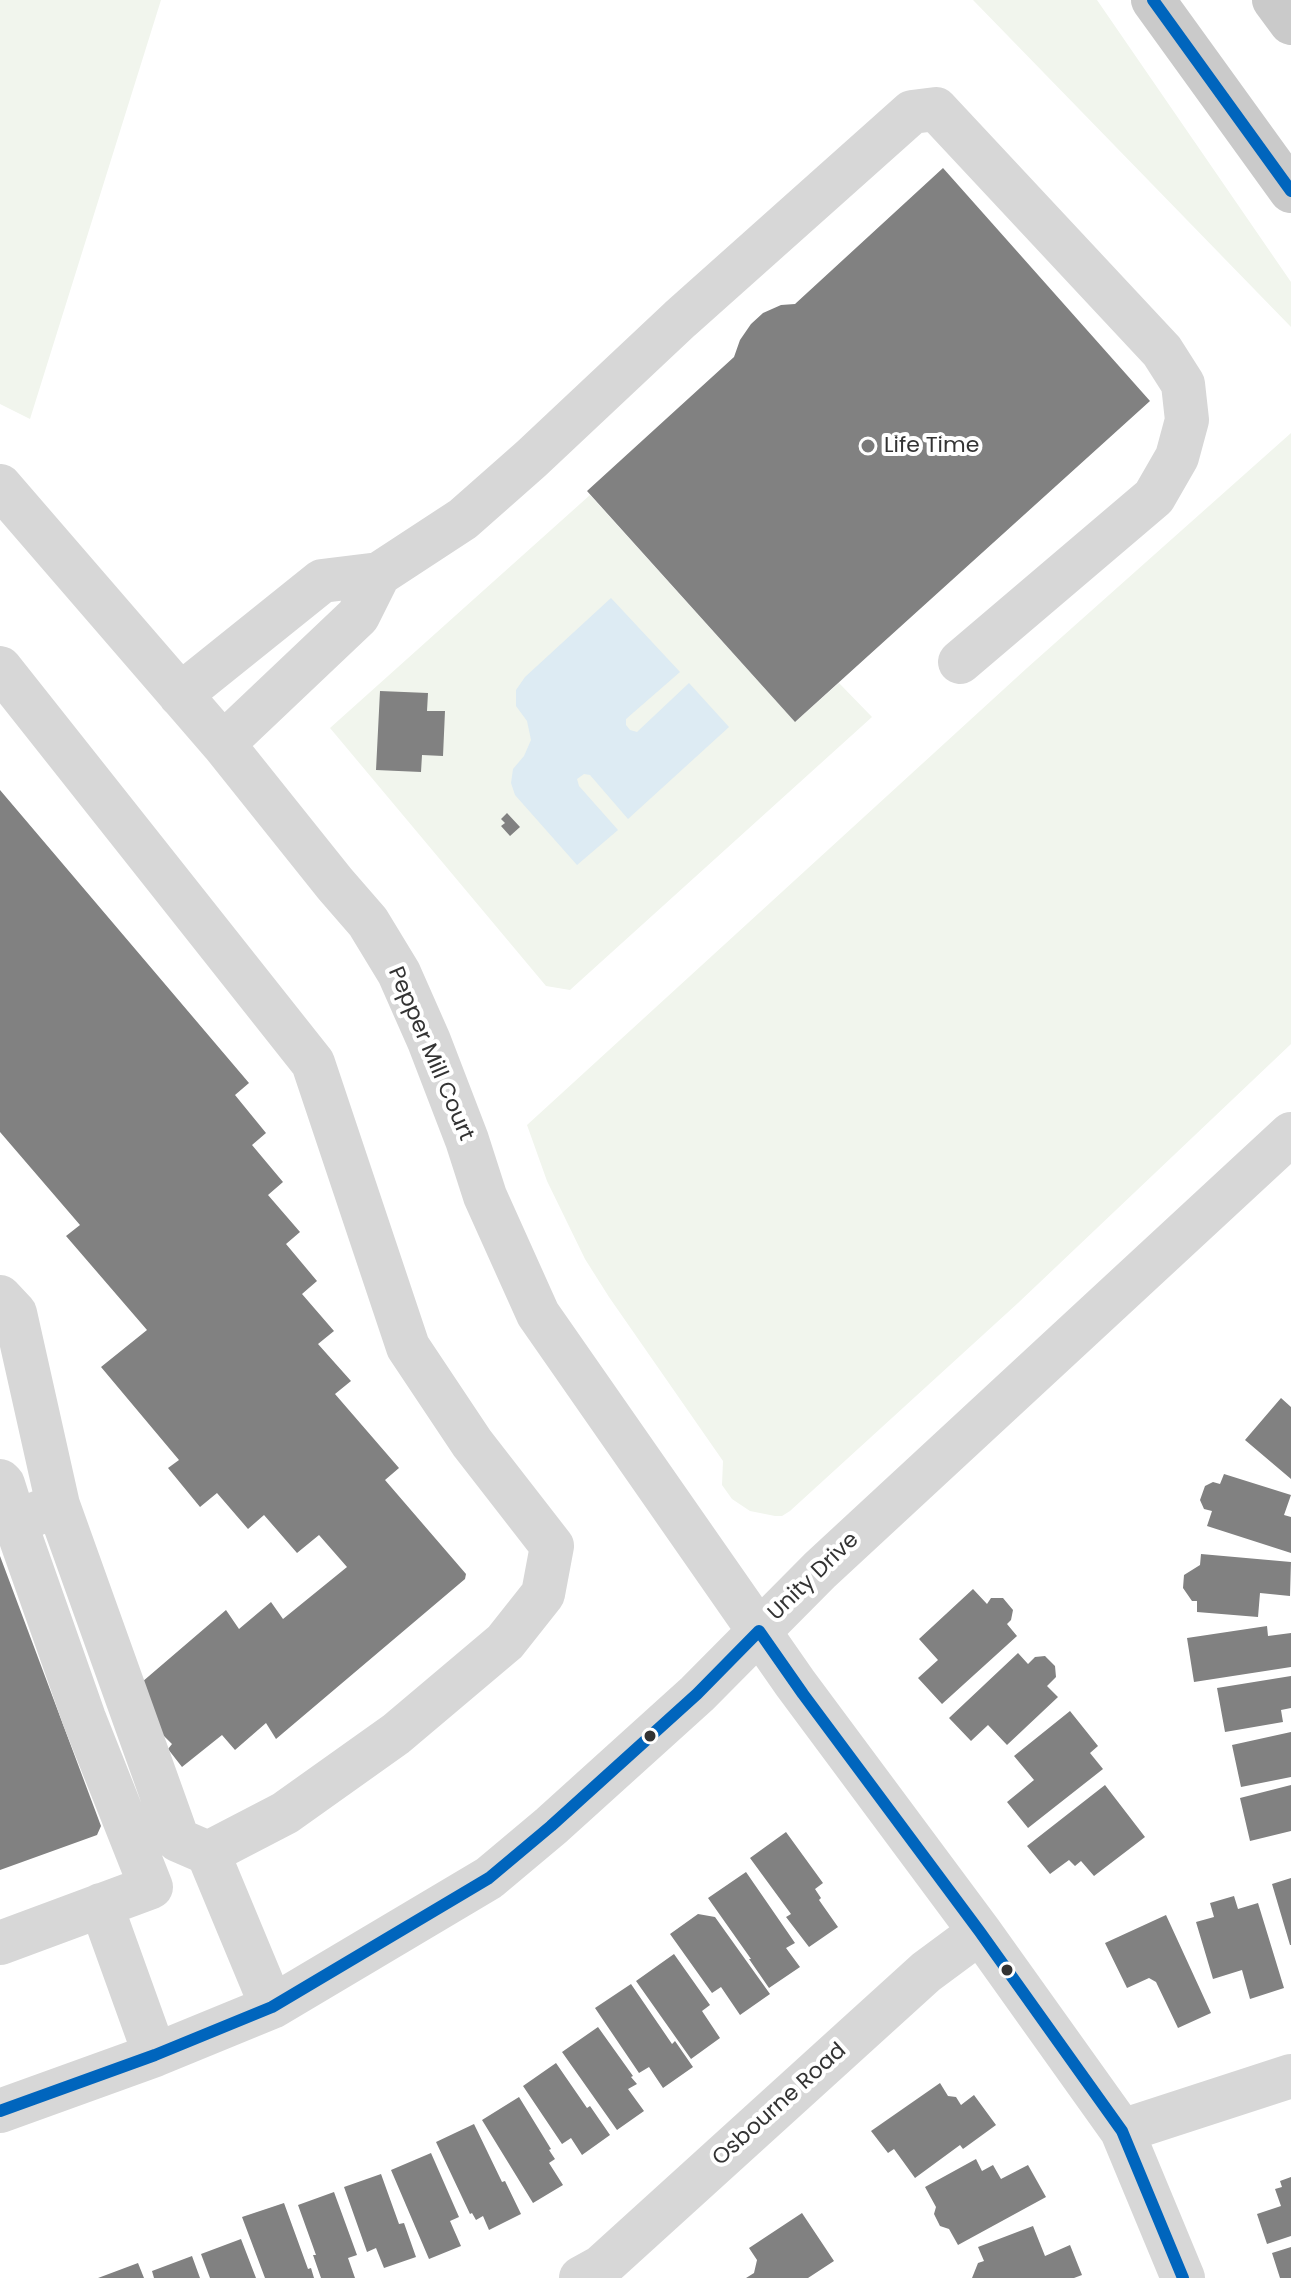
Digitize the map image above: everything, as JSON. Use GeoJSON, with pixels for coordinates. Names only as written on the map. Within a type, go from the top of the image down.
{"type":"FeatureCollection","features":[{"type":"Feature","properties":{"kind":"main road"},"geometry":{"type":"LineString","coordinates":[[1153,0],[1291,191]]}},
{"type":"Feature","properties":{"kind":"main road"},"geometry":{"type":"LineString","coordinates":[[1274,0],[1291,23]]}},
{"type":"Feature","properties":{"kind":"street"},"geometry":{"type":"LineString","coordinates":[[180,695],[322,581],[379,574],[463,519],[680,319],[912,112],[936,109],[1162,351],[1183,384],[1187,420],[1177,457],[1154,497],[960,662]]}},
{"type":"Feature","properties":{"kind":"street","name":"Pepper Mill Court"},"geometry":{"type":"LineString","coordinates":[[0,486],[223,744],[368,922],[399,973],[429,1041],[485,1196],[538,1314],[803,1694],[980,1932],[1122,2131],[1183,2278]]}},
{"type":"Feature","properties":{"kind":"street"},"geometry":{"type":"LineString","coordinates":[[223,744],[358,616],[379,574]]}},
{"type":"Feature","properties":{"kind":"street"},"geometry":{"type":"LineString","coordinates":[[0,668],[313,1063],[408,1347],[472,1443],[552,1546],[543,1594],[505,1642],[383,1743],[285,1813],[208,1853]]}},
{"type":"Feature","properties":{"kind":"street","name":"Unity Drive"},"geometry":{"type":"LineString","coordinates":[[0,2111],[155,2055],[272,2007],[489,1878],[697,1694],[820,1570],[1291,1134]]}},
{"type":"Feature","properties":{"kind":"street"},"geometry":{"type":"LineString","coordinates":[[0,1297],[15,1313],[58,1505],[178,1840],[208,1853],[272,2007]]}},
{"type":"Feature","properties":{"kind":"street"},"geometry":{"type":"LineString","coordinates":[[0,1481],[84,1718],[151,1887],[0,1943]]}},
{"type":"Feature","properties":{"kind":"street"},"geometry":{"type":"LineString","coordinates":[[15,1522],[58,1505]]}},
{"type":"Feature","properties":{"kind":"street"},"geometry":{"type":"LineString","coordinates":[[101,1905],[155,2055]]}},
{"type":"Feature","properties":{"kind":"street","name":"Osbourne Road"},"geometry":{"type":"LineString","coordinates":[[597,2274],[926,1972],[980,1932]]}},
{"type":"Feature","properties":{"kind":"street"},"geometry":{"type":"LineString","coordinates":[[1122,2131],[1291,2076]]}},
{"type":"Feature","properties":{"kind":"shaded area"},"geometry":{"type":"Polygon","coordinates":[[[0,0],[161,0],[30,419],[0,404],[0,0]]]}},
{"type":"Feature","properties":{"kind":"shaded area"},"geometry":{"type":"Polygon","coordinates":[[[973,0],[1097,0],[1291,282],[1291,327],[973,0]]]}},
{"type":"Feature","properties":{"kind":"shaded area"},"geometry":{"type":"Polygon","coordinates":[[[1291,433],[1291,1044],[1018,1303],[790,1511],[775,1516],[750,1511],[732,1499],[722,1485],[723,1461],[585,1259],[547,1181],[527,1125],[1027,668],[1291,433]]]}},
{"type":"Feature","properties":{"kind":"shaded area"},"geometry":{"type":"Polygon","coordinates":[[[590,495],[795,722],[839,683],[872,717],[570,990],[546,986],[330,728],[590,495]]]}},
{"type":"Feature","properties":{"kind":"shaded area"},"geometry":{"type":"Polygon","coordinates":[[[611,598],[680,672],[626,719],[630,730],[637,732],[689,683],[729,727],[628,819],[590,775],[584,774],[577,779],[579,786],[618,830],[577,865],[515,795],[511,783],[513,769],[524,756],[531,740],[527,721],[516,706],[516,690],[525,677],[611,598]]]}},
{"type":"Feature","properties":{"kind":"building","name":"Life Time"},"geometry":{"type":"Polygon","coordinates":[[[943,168],[1150,401],[795,722],[587,491],[734,357],[740,340],[763,313],[781,305],[795,304],[943,168]]]}},
{"type":"Feature","properties":{"kind":"building"},"geometry":{"type":"Polygon","coordinates":[[[380,691],[428,693],[427,711],[445,711],[443,756],[422,755],[421,772],[376,770],[380,691]]]}},
{"type":"Feature","properties":{"kind":"building"},"geometry":{"type":"Polygon","coordinates":[[[0,790],[249,1083],[235,1095],[266,1133],[252,1145],[283,1182],[268,1195],[300,1232],[286,1244],[317,1281],[302,1294],[334,1331],[318,1344],[351,1381],[335,1394],[399,1468],[385,1480],[466,1574],[465,1579],[276,1739],[266,1723],[235,1750],[222,1735],[182,1767],[168,1749],[172,1744],[160,1732],[142,1682],[226,1610],[239,1629],[271,1602],[283,1619],[347,1567],[319,1535],[297,1553],[264,1515],[248,1529],[217,1493],[200,1507],[168,1468],[179,1460],[101,1367],[147,1330],[66,1236],[80,1225],[0,1132],[0,790]]]}},
{"type":"Feature","properties":{"kind":"building"},"geometry":{"type":"Polygon","coordinates":[[[507,813],[520,827],[510,836],[501,826],[505,823],[501,819],[507,813]]]}},
{"type":"Feature","properties":{"kind":"building"},"geometry":{"type":"Polygon","coordinates":[[[1281,1398],[1291,1407],[1291,1479],[1245,1440],[1281,1398]]]}},
{"type":"Feature","properties":{"kind":"building"},"geometry":{"type":"Polygon","coordinates":[[[1224,1474],[1291,1495],[1284,1515],[1291,1517],[1291,1553],[1207,1526],[1212,1511],[1204,1509],[1200,1500],[1205,1486],[1213,1482],[1220,1484],[1224,1474]]]}},
{"type":"Feature","properties":{"kind":"building"},"geometry":{"type":"Polygon","coordinates":[[[1201,1554],[1291,1562],[1290,1596],[1260,1593],[1258,1617],[1197,1612],[1197,1601],[1192,1601],[1183,1588],[1184,1575],[1200,1565],[1201,1554]]]}},
{"type":"Feature","properties":{"kind":"building"},"geometry":{"type":"Polygon","coordinates":[[[0,1556],[101,1826],[97,1835],[0,1870],[0,1556]]]}},
{"type":"Feature","properties":{"kind":"building"},"geometry":{"type":"Polygon","coordinates":[[[973,1589],[987,1604],[991,1598],[1003,1598],[1013,1610],[1007,1624],[1017,1636],[942,1704],[918,1678],[938,1660],[919,1639],[973,1589]]]}},
{"type":"Feature","properties":{"kind":"building"},"geometry":{"type":"Polygon","coordinates":[[[1267,1626],[1268,1636],[1291,1633],[1291,1667],[1194,1682],[1187,1638],[1267,1626]]]}},
{"type":"Feature","properties":{"kind":"building"},"geometry":{"type":"Polygon","coordinates":[[[1018,1653],[1028,1664],[1035,1657],[1045,1656],[1055,1666],[1056,1677],[1047,1686],[1058,1697],[1007,1745],[988,1725],[971,1741],[949,1718],[1018,1653]]]}},
{"type":"Feature","properties":{"kind":"building"},"geometry":{"type":"Polygon","coordinates":[[[1291,1676],[1291,1708],[1281,1710],[1283,1722],[1225,1732],[1217,1688],[1291,1676]]]}},
{"type":"Feature","properties":{"kind":"building"},"geometry":{"type":"Polygon","coordinates":[[[1070,1711],[1098,1746],[1090,1753],[1103,1769],[1028,1828],[1007,1802],[1034,1780],[1014,1756],[1070,1711]]]}},
{"type":"Feature","properties":{"kind":"building"},"geometry":{"type":"Polygon","coordinates":[[[1291,1732],[1291,1777],[1241,1787],[1232,1745],[1291,1732]]]}},
{"type":"Feature","properties":{"kind":"building"},"geometry":{"type":"Polygon","coordinates":[[[1105,1785],[1145,1837],[1094,1876],[1081,1861],[1075,1866],[1069,1860],[1050,1874],[1027,1846],[1105,1785]]]}},
{"type":"Feature","properties":{"kind":"building"},"geometry":{"type":"Polygon","coordinates":[[[1291,1785],[1291,1831],[1250,1841],[1240,1798],[1291,1785]]]}},
{"type":"Feature","properties":{"kind":"building"},"geometry":{"type":"Polygon","coordinates":[[[786,1832],[823,1883],[815,1889],[838,1927],[809,1947],[786,1917],[791,1914],[750,1858],[786,1832]]]}},
{"type":"Feature","properties":{"kind":"building"},"geometry":{"type":"Polygon","coordinates":[[[746,1872],[795,1943],[786,1948],[800,1967],[769,1988],[708,1898],[746,1872]]]}},
{"type":"Feature","properties":{"kind":"building"},"geometry":{"type":"Polygon","coordinates":[[[1291,1878],[1291,1945],[1290,1945],[1272,1884],[1291,1878]]]}},
{"type":"Feature","properties":{"kind":"building"},"geometry":{"type":"Polygon","coordinates":[[[1234,1896],[1238,1909],[1258,1903],[1284,1988],[1250,1999],[1242,1970],[1213,1979],[1196,1922],[1214,1917],[1210,1903],[1234,1896]]]}},
{"type":"Feature","properties":{"kind":"building"},"geometry":{"type":"Polygon","coordinates":[[[698,1914],[715,1917],[770,1994],[740,2015],[721,1987],[712,1993],[670,1934],[698,1914]]]}},
{"type":"Feature","properties":{"kind":"building"},"geometry":{"type":"Polygon","coordinates":[[[1166,1915],[1211,2013],[1178,2028],[1156,1982],[1149,1978],[1127,1988],[1105,1943],[1166,1915]]]}},
{"type":"Feature","properties":{"kind":"building"},"geometry":{"type":"Polygon","coordinates":[[[674,1954],[710,2005],[702,2011],[720,2038],[691,2059],[636,1981],[674,1954]]]}},
{"type":"Feature","properties":{"kind":"building"},"geometry":{"type":"Polygon","coordinates":[[[631,1984],[672,2044],[675,2041],[693,2067],[663,2088],[649,2067],[639,2073],[595,2008],[631,1984]]]}},
{"type":"Feature","properties":{"kind":"building"},"geometry":{"type":"Polygon","coordinates":[[[598,2027],[633,2076],[637,2084],[628,2089],[644,2111],[617,2130],[562,2052],[598,2027]]]}},
{"type":"Feature","properties":{"kind":"building"},"geometry":{"type":"Polygon","coordinates":[[[556,2063],[610,2135],[582,2155],[571,2138],[562,2144],[523,2086],[556,2063]]]}},
{"type":"Feature","properties":{"kind":"building"},"geometry":{"type":"Polygon","coordinates":[[[940,2083],[948,2096],[956,2097],[961,2105],[974,2095],[996,2125],[963,2149],[960,2145],[915,2178],[894,2149],[888,2153],[871,2131],[940,2083]]]}},
{"type":"Feature","properties":{"kind":"building"},"geometry":{"type":"Polygon","coordinates":[[[519,2097],[551,2149],[555,2159],[549,2163],[563,2185],[533,2203],[482,2120],[519,2097]]]}},
{"type":"Feature","properties":{"kind":"building"},"geometry":{"type":"Polygon","coordinates":[[[474,2124],[521,2214],[489,2230],[483,2216],[476,2220],[470,2214],[436,2142],[474,2124]]]}},
{"type":"Feature","properties":{"kind":"building"},"geometry":{"type":"Polygon","coordinates":[[[431,2153],[459,2217],[450,2221],[461,2246],[429,2259],[391,2170],[431,2153]]]}},
{"type":"Feature","properties":{"kind":"building"},"geometry":{"type":"Polygon","coordinates":[[[976,2159],[982,2171],[993,2165],[1001,2179],[1028,2165],[1046,2197],[958,2245],[949,2229],[940,2226],[934,2214],[936,2207],[925,2187],[976,2159]]]}},
{"type":"Feature","properties":{"kind":"building"},"geometry":{"type":"Polygon","coordinates":[[[381,2174],[399,2224],[404,2223],[416,2257],[384,2268],[376,2248],[367,2252],[344,2187],[381,2174]]]}},
{"type":"Feature","properties":{"kind":"building"},"geometry":{"type":"Polygon","coordinates":[[[1291,2177],[1291,2236],[1267,2244],[1257,2214],[1281,2206],[1275,2189],[1282,2187],[1280,2181],[1291,2177]]]}},
{"type":"Feature","properties":{"kind":"building"},"geometry":{"type":"Polygon","coordinates":[[[334,2192],[357,2255],[348,2258],[355,2278],[321,2278],[298,2205],[334,2192]]]}},
{"type":"Feature","properties":{"kind":"building"},"geometry":{"type":"Polygon","coordinates":[[[284,2203],[314,2278],[265,2278],[242,2217],[284,2203]]]}},
{"type":"Feature","properties":{"kind":"building"},"geometry":{"type":"Polygon","coordinates":[[[802,2213],[834,2261],[808,2278],[746,2278],[754,2273],[757,2260],[749,2248],[802,2213]]]}},
{"type":"Feature","properties":{"kind":"building"},"geometry":{"type":"Polygon","coordinates":[[[1033,2226],[1045,2256],[1070,2245],[1082,2275],[1074,2278],[972,2278],[978,2263],[984,2261],[978,2247],[1033,2226]]]}},
{"type":"Feature","properties":{"kind":"building"},"geometry":{"type":"Polygon","coordinates":[[[241,2239],[256,2278],[210,2278],[201,2254],[241,2239]]]}},
{"type":"Feature","properties":{"kind":"building"},"geometry":{"type":"Polygon","coordinates":[[[1291,2247],[1291,2278],[1280,2278],[1272,2253],[1291,2247]]]}},
{"type":"Feature","properties":{"kind":"building"},"geometry":{"type":"Polygon","coordinates":[[[192,2256],[200,2278],[154,2278],[152,2271],[192,2256]]]}},
{"type":"Feature","properties":{"kind":"building"},"geometry":{"type":"Polygon","coordinates":[[[138,2263],[144,2278],[98,2278],[138,2263]]]}},
{"type":"Feature","properties":{"kind":"transit line"},"geometry":{"type":"LineString","coordinates":[[1153,0],[1291,191]]}},
{"type":"Feature","properties":{"kind":"transit line"},"geometry":{"type":"LineString","coordinates":[[0,2111],[155,2055],[272,2007],[489,1878],[697,1694],[759,1631],[1122,2131],[1183,2278]]}},
{"type":"Feature","properties":{"kind":"place","name":"Life Time"},"geometry":{"type":"Point","coordinates":[868,446]}}]}
